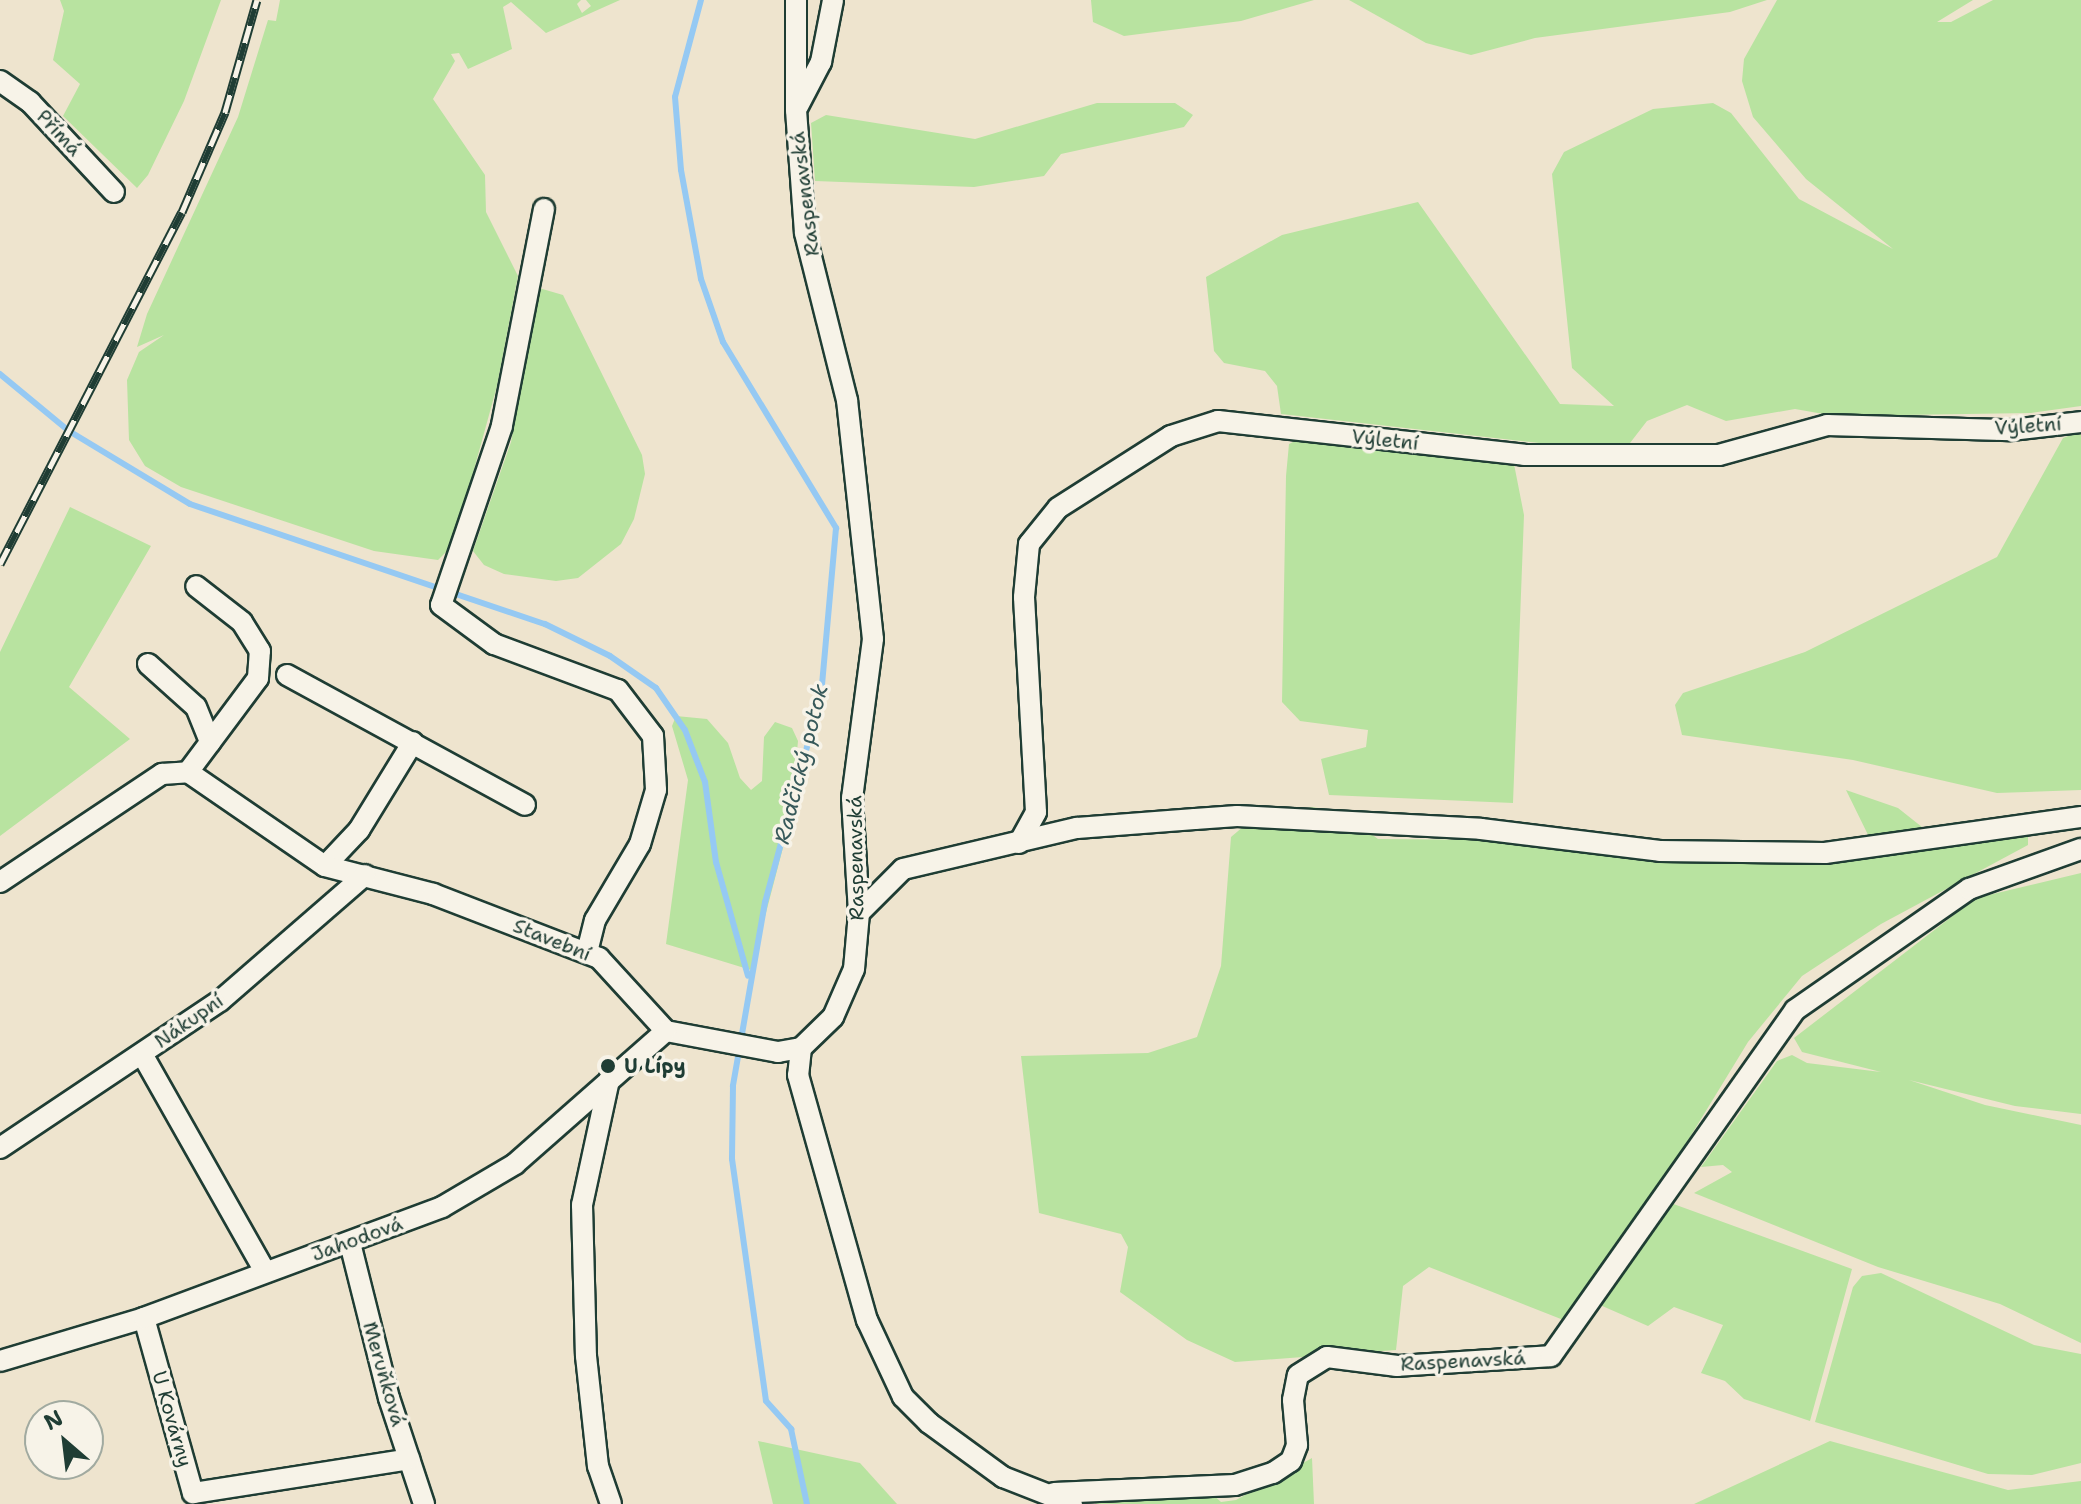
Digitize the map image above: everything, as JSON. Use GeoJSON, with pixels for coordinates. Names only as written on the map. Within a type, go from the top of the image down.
{"type":"FeatureCollection","features":[{"type":"Feature","properties":{"kind":"street","name":"Raspenavská"},"geometry":{"type":"LineString","coordinates":[[796,0],[796,110],[805,233],[847,400],[873,639],[852,798],[859,913],[849,981],[833,1017],[801,1048],[798,1075],[867,1320],[903,1397],[929,1423],[1003,1477],[1054,1493],[1072,1504]]}},
{"type":"Feature","properties":{"kind":"street","name":"Raspenavská"},"geometry":{"type":"LineString","coordinates":[[796,110],[821,62],[833,0]]}},
{"type":"Feature","properties":{"kind":"street","name":"Přímá"},"geometry":{"type":"LineString","coordinates":[[0,81],[30,102],[114,192]]}},
{"type":"Feature","properties":{"kind":"street"},"geometry":{"type":"LineString","coordinates":[[544,209],[502,426],[441,605],[494,644],[618,690],[653,736],[656,790],[640,844],[595,920],[587,952]]}},
{"type":"Feature","properties":{"kind":"street","name":"Výletní"},"geometry":{"type":"LineString","coordinates":[[1019,843],[1036,812],[1024,597],[1029,544],[1058,508],[1171,436],[1218,421],[1524,455],[1719,455],[1827,425],[2011,430],[2081,422]]}},
{"type":"Feature","properties":{"kind":"street"},"geometry":{"type":"LineString","coordinates":[[0,882],[162,774],[188,772],[258,678],[260,651],[242,622],[196,586]]}},
{"type":"Feature","properties":{"kind":"street"},"geometry":{"type":"LineString","coordinates":[[148,664],[196,707],[210,742]]}},
{"type":"Feature","properties":{"kind":"street"},"geometry":{"type":"LineString","coordinates":[[287,675],[525,805]]}},
{"type":"Feature","properties":{"kind":"street"},"geometry":{"type":"LineString","coordinates":[[325,866],[359,830],[413,742]]}},
{"type":"Feature","properties":{"kind":"street","name":"Stavební"},"geometry":{"type":"LineString","coordinates":[[188,772],[325,866],[433,894],[587,952],[666,1031]]}},
{"type":"Feature","properties":{"kind":"street"},"geometry":{"type":"LineString","coordinates":[[859,913],[903,869],[1077,828],[1237,816],[1481,829],[1660,851],[1825,853],[2081,817]]}},
{"type":"Feature","properties":{"kind":"street","name":"Raspenavská"},"geometry":{"type":"LineString","coordinates":[[1054,1493],[1235,1485],[1273,1473],[1291,1461],[1297,1445],[1293,1400],[1298,1375],[1327,1357],[1397,1366],[1551,1356],[1795,1010],[1969,889],[2081,849]]}},
{"type":"Feature","properties":{"kind":"street","name":"Nákupní"},"geometry":{"type":"LineString","coordinates":[[0,1148],[220,1001],[365,875]]}},
{"type":"Feature","properties":{"kind":"street"},"geometry":{"type":"LineString","coordinates":[[666,1031],[778,1052],[801,1048]]}},
{"type":"Feature","properties":{"kind":"street","name":"Jahodová"},"geometry":{"type":"LineString","coordinates":[[0,1361],[144,1318],[442,1207],[515,1164],[666,1031]]}},
{"type":"Feature","properties":{"kind":"street"},"geometry":{"type":"LineString","coordinates":[[142,1054],[265,1271]]}},
{"type":"Feature","properties":{"kind":"street"},"geometry":{"type":"LineString","coordinates":[[609,1080],[582,1205],[586,1356],[598,1466],[611,1504]]}},
{"type":"Feature","properties":{"kind":"street","name":"Meruňková"},"geometry":{"type":"LineString","coordinates":[[350,1243],[424,1504]]}},
{"type":"Feature","properties":{"kind":"street","name":"U Kovárny"},"geometry":{"type":"LineString","coordinates":[[144,1318],[193,1493],[409,1459]]}},
{"type":"Feature","properties":{"kind":"green space"},"geometry":{"type":"Polygon","coordinates":[[[60,0],[221,0],[184,101],[148,175],[137,188],[63,116],[80,84],[53,60],[64,11],[60,0]]]}},
{"type":"Feature","properties":{"kind":"green space"},"geometry":{"type":"Polygon","coordinates":[[[280,0],[581,0],[577,4],[582,13],[591,6],[586,0],[620,0],[546,33],[511,2],[503,7],[512,49],[468,69],[459,53],[451,54],[455,61],[433,99],[485,175],[486,212],[518,276],[497,386],[459,524],[450,548],[438,560],[374,551],[181,487],[145,466],[129,440],[127,380],[139,352],[164,335],[137,347],[147,314],[238,117],[268,20],[276,21],[280,0]]]}},
{"type":"Feature","properties":{"kind":"green space"},"geometry":{"type":"Polygon","coordinates":[[[1091,0],[1314,0],[1241,21],[1124,36],[1093,22],[1091,0]]]}},
{"type":"Feature","properties":{"kind":"green space"},"geometry":{"type":"Polygon","coordinates":[[[1349,0],[1767,0],[1730,12],[1535,38],[1471,55],[1426,43],[1349,0]]]}},
{"type":"Feature","properties":{"kind":"green space"},"geometry":{"type":"Polygon","coordinates":[[[1777,0],[1973,0],[1937,22],[1951,22],[1993,0],[2081,0],[2081,406],[2031,413],[1835,416],[1795,409],[1726,421],[1687,405],[1647,421],[1630,443],[1539,443],[1281,414],[1277,386],[1265,371],[1224,363],[1214,351],[1206,277],[1282,235],[1418,202],[1560,404],[1614,406],[1572,368],[1552,174],[1564,152],[1653,109],[1713,103],[1731,113],[1799,199],[1893,249],[1806,179],[1753,117],[1742,81],[1744,59],[1777,0]]]}},
{"type":"Feature","properties":{"kind":"green space"},"geometry":{"type":"Polygon","coordinates":[[[1097,103],[1175,103],[1193,115],[1184,127],[1061,154],[1044,176],[974,187],[815,181],[811,123],[826,115],[975,139],[1097,103]]]}},
{"type":"Feature","properties":{"kind":"green space"},"geometry":{"type":"Polygon","coordinates":[[[539,288],[563,295],[642,455],[645,474],[634,519],[621,544],[578,578],[556,581],[504,574],[484,565],[473,551],[511,442],[539,288]]]}},
{"type":"Feature","properties":{"kind":"green space"},"geometry":{"type":"Polygon","coordinates":[[[2081,431],[2081,790],[1997,793],[1853,760],[1682,735],[1675,705],[1683,693],[1805,652],[1997,557],[2063,438],[2081,431]]]}},
{"type":"Feature","properties":{"kind":"green space"},"geometry":{"type":"Polygon","coordinates":[[[1295,441],[1514,464],[1524,515],[1513,803],[1329,795],[1321,759],[1366,747],[1368,730],[1300,721],[1282,702],[1286,476],[1289,444],[1295,441]]]}},
{"type":"Feature","properties":{"kind":"green space"},"geometry":{"type":"Polygon","coordinates":[[[70,507],[151,546],[69,687],[130,739],[0,836],[0,652],[70,507]]]}},
{"type":"Feature","properties":{"kind":"green space"},"geometry":{"type":"Polygon","coordinates":[[[676,716],[707,719],[728,743],[740,778],[751,790],[762,781],[764,737],[775,722],[792,728],[798,741],[791,817],[751,970],[666,944],[688,780],[672,726],[676,716]]]}},
{"type":"Feature","properties":{"kind":"green space"},"geometry":{"type":"Polygon","coordinates":[[[1846,790],[1898,808],[1927,831],[2028,831],[2028,845],[1881,924],[1802,976],[1748,1042],[1668,1173],[1566,1321],[1429,1267],[1403,1286],[1396,1350],[1235,1362],[1187,1340],[1120,1292],[1128,1247],[1121,1234],[1039,1213],[1021,1056],[1148,1053],[1197,1037],[1221,966],[1231,837],[1244,826],[1311,807],[1340,811],[1378,839],[1872,843],[1846,790]]]}},
{"type":"Feature","properties":{"kind":"green space"},"geometry":{"type":"Polygon","coordinates":[[[2081,873],[2081,1114],[2015,1106],[1909,1080],[1985,1105],[2081,1125],[2081,1343],[2000,1304],[1878,1267],[1694,1193],[1732,1172],[1723,1165],[1701,1167],[1777,1061],[1792,1055],[1807,1063],[1881,1072],[1802,1052],[1794,1038],[1976,898],[2081,873]]]}},
{"type":"Feature","properties":{"kind":"green space"},"geometry":{"type":"Polygon","coordinates":[[[1668,1202],[1852,1269],[1810,1421],[1744,1399],[1725,1381],[1701,1373],[1723,1325],[1674,1307],[1648,1326],[1600,1305],[1668,1202]]]}},
{"type":"Feature","properties":{"kind":"green space"},"geometry":{"type":"Polygon","coordinates":[[[1881,1273],[2034,1345],[2081,1354],[2081,1463],[2032,1475],[1988,1474],[1815,1422],[1853,1287],[1862,1276],[1881,1273]]]}},
{"type":"Feature","properties":{"kind":"green space"},"geometry":{"type":"Polygon","coordinates":[[[758,1441],[860,1463],[897,1504],[773,1504],[758,1441]]]}},
{"type":"Feature","properties":{"kind":"green space"},"geometry":{"type":"Polygon","coordinates":[[[1830,1441],[2008,1490],[2081,1481],[2081,1504],[1694,1504],[1830,1441]]]}},
{"type":"Feature","properties":{"kind":"green space"},"geometry":{"type":"Polygon","coordinates":[[[1312,1458],[1314,1504],[1095,1504],[1098,1497],[1212,1494],[1221,1502],[1236,1500],[1312,1458]]]}},
{"type":"Feature","properties":{"kind":"waterway","name":"Radčický potok"},"geometry":{"type":"LineString","coordinates":[[701,0],[675,97],[681,170],[701,279],[723,342],[836,528],[821,695],[765,902],[733,1086],[732,1159],[766,1401],[791,1429],[807,1504]]}},
{"type":"Feature","properties":{"kind":"waterway"},"geometry":{"type":"LineString","coordinates":[[0,374],[69,431],[190,504],[545,624],[610,656],[656,688],[685,730],[705,782],[716,862],[748,976]]}},
{"type":"Feature","properties":{"kind":"railway"},"geometry":{"type":"LineString","coordinates":[[0,564],[182,212],[225,112],[257,0]]}},
{"type":"Feature","properties":{"kind":"place","name":"U Lípy"},"geometry":{"type":"Point","coordinates":[608,1066]}}]}
